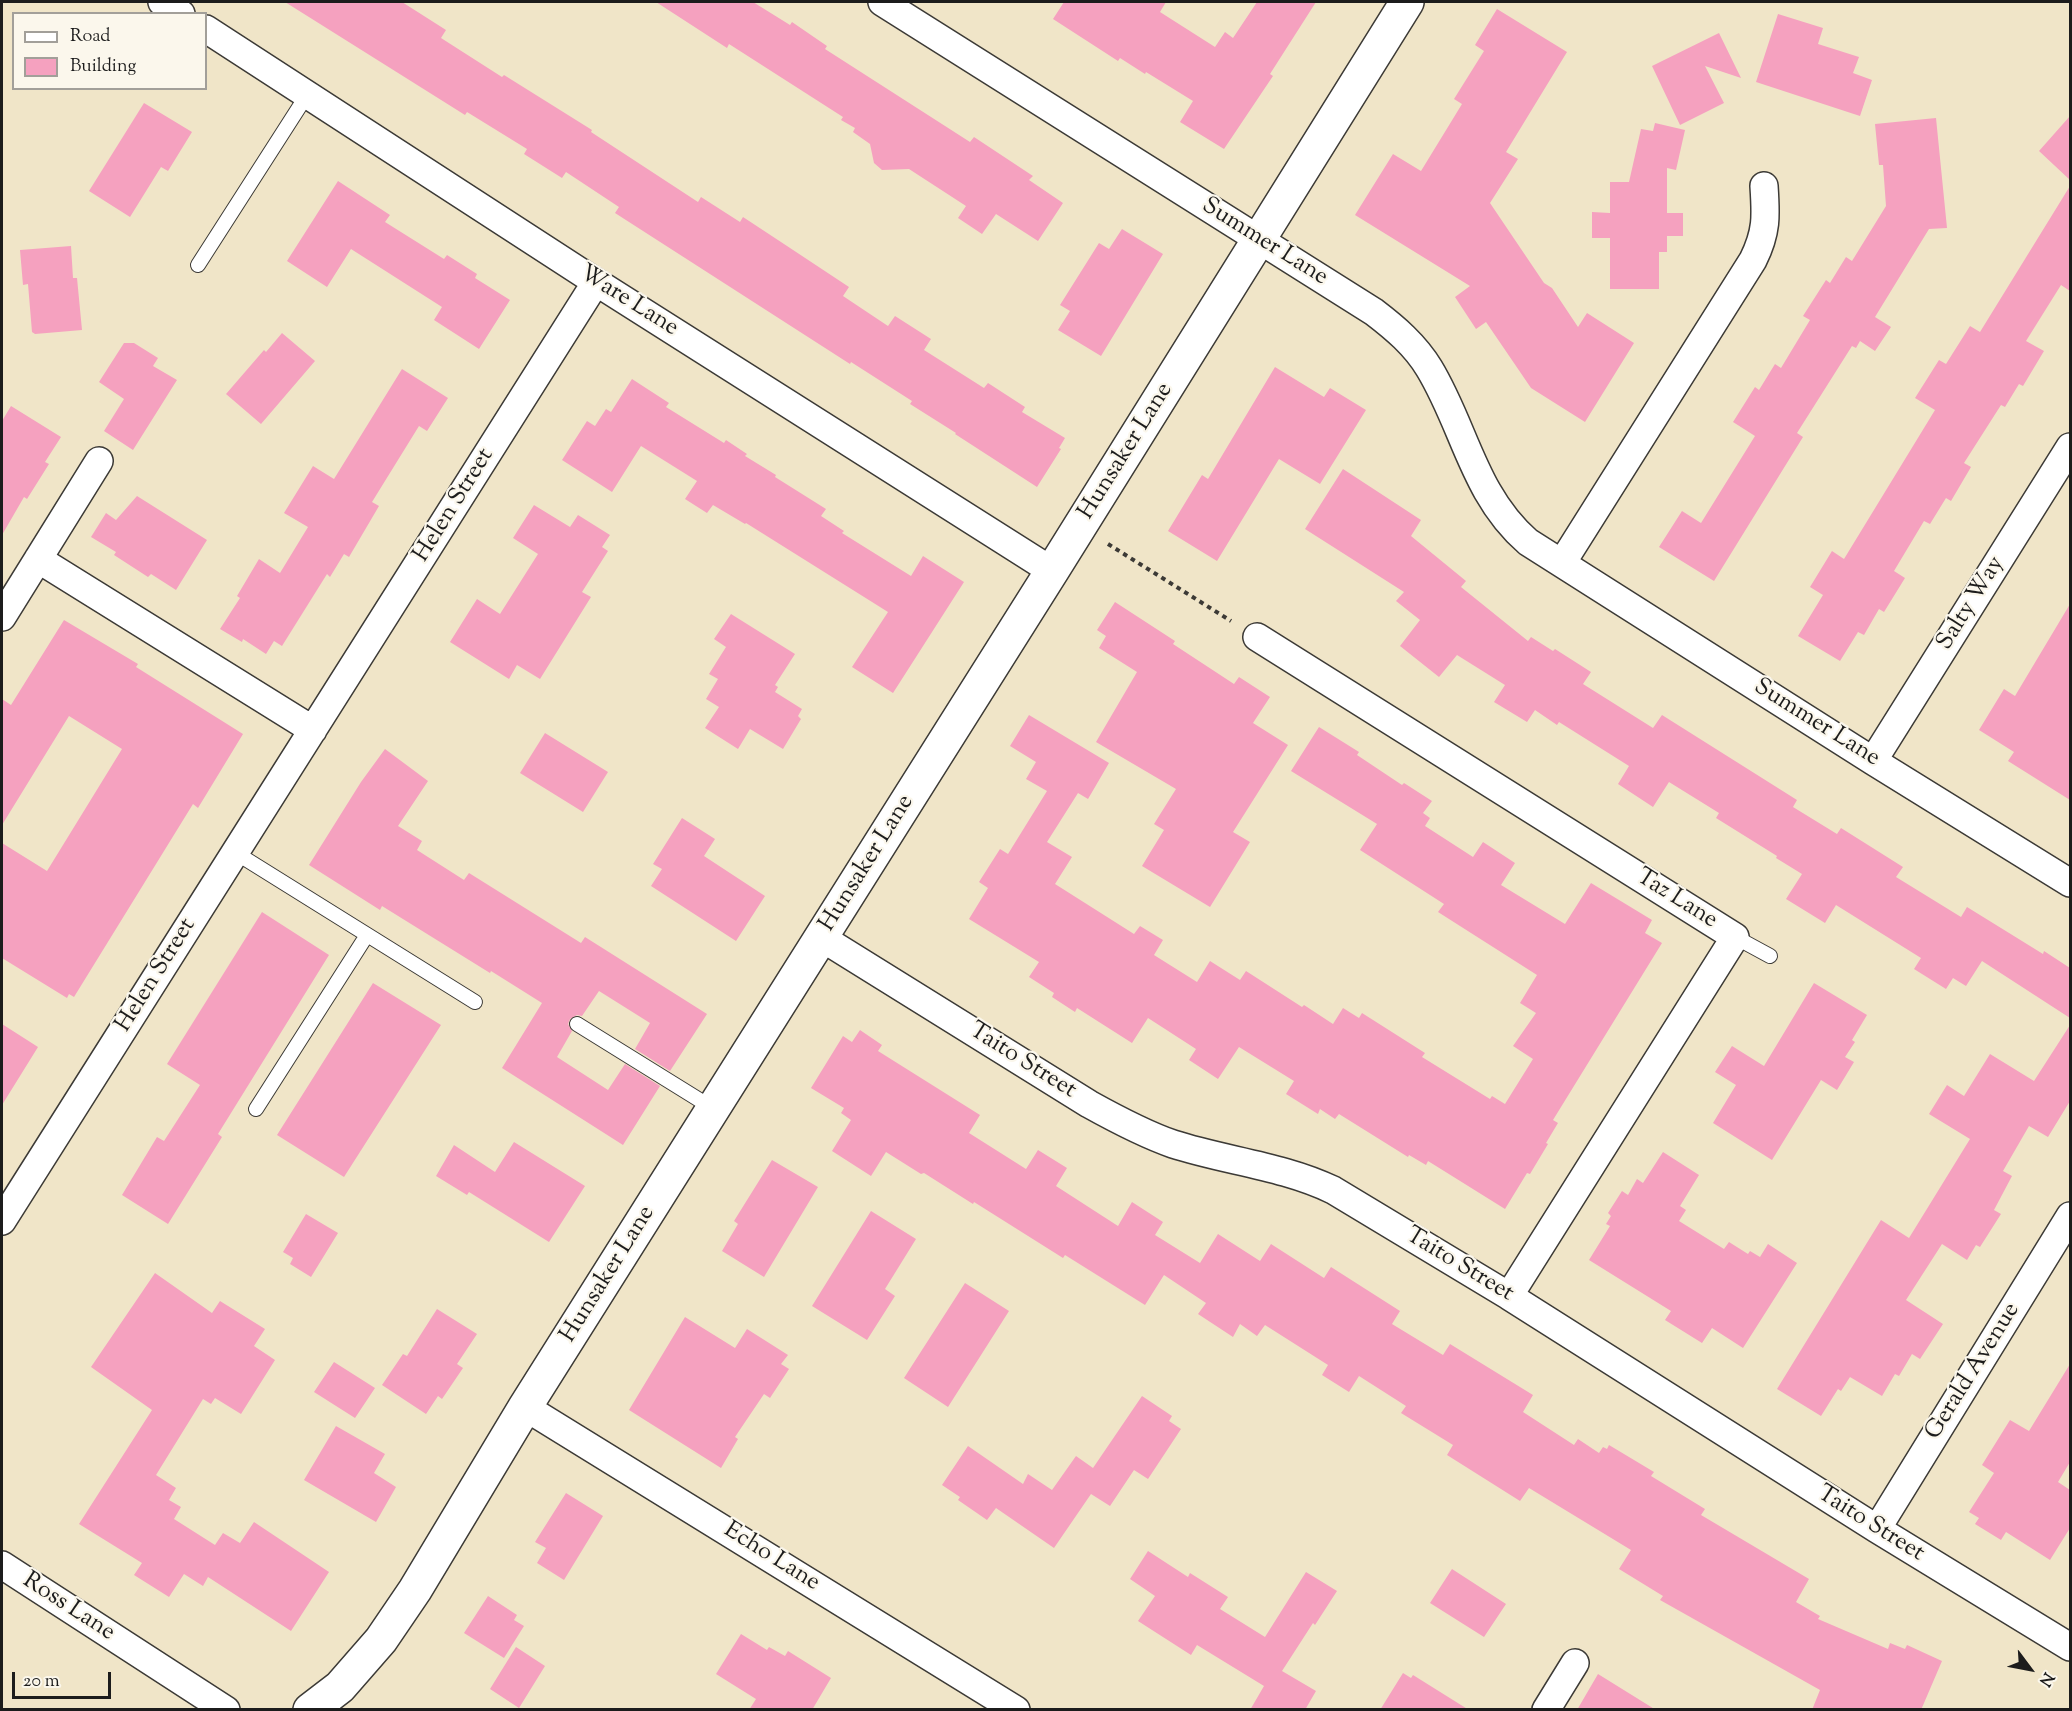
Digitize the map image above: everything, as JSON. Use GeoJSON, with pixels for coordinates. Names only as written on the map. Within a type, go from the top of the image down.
{"type":"FeatureCollection","features":[{"type":"Feature","properties":{"kind":"street"},"geometry":{"type":"LineString","coordinates":[[162,2],[178,12]]}},
{"type":"Feature","properties":{"kind":"street","name":"Summer Lane"},"geometry":{"type":"LineString","coordinates":[[882,2],[1374,312],[1393,327],[1427,365],[1440,388],[1478,476],[1506,521],[1523,537],[1873,761],[2070,883]]}},
{"type":"Feature","properties":{"kind":"street","name":"Hunsaker Lane"},"geometry":{"type":"LineString","coordinates":[[310,1710],[340,1687],[381,1641],[415,1590],[525,1407],[822,939],[1407,2]]}},
{"type":"Feature","properties":{"kind":"street","name":"Ware Lane"},"geometry":{"type":"LineString","coordinates":[[207,31],[596,282],[1053,571]]}},
{"type":"Feature","properties":{"kind":"street"},"geometry":{"type":"LineString","coordinates":[[1562,563],[1753,260],[1764,235],[1766,222],[1764,186]]}},
{"type":"Feature","properties":{"kind":"street","name":"Helen Street"},"geometry":{"type":"LineString","coordinates":[[2,1221],[596,282]]}},
{"type":"Feature","properties":{"kind":"street","name":"Salty Way"},"geometry":{"type":"LineString","coordinates":[[1873,761],[2070,447]]}},
{"type":"Feature","properties":{"kind":"street"},"geometry":{"type":"LineString","coordinates":[[2,617],[99,461]]}},
{"type":"Feature","properties":{"kind":"street"},"geometry":{"type":"LineString","coordinates":[[38,559],[314,730]]}},
{"type":"Feature","properties":{"kind":"street","name":"Taz Lane"},"geometry":{"type":"LineString","coordinates":[[1257,637],[1735,937],[1509,1296]]}},
{"type":"Feature","properties":{"kind":"street","name":"Taito Street"},"geometry":{"type":"LineString","coordinates":[[822,939],[1125,1124],[1175,1144],[1320,1184],[1509,1296],[1876,1529],[2070,1647]]}},
{"type":"Feature","properties":{"kind":"street","name":"Gerald Avenue"},"geometry":{"type":"LineString","coordinates":[[1876,1529],[2070,1215]]}},
{"type":"Feature","properties":{"kind":"street","name":"Echo Lane"},"geometry":{"type":"LineString","coordinates":[[525,1407],[1016,1710]]}},
{"type":"Feature","properties":{"kind":"street","name":"Ross Lane"},"geometry":{"type":"LineString","coordinates":[[2,1565],[226,1710]]}},
{"type":"Feature","properties":{"kind":"street"},"geometry":{"type":"LineString","coordinates":[[1546,1710],[1575,1663]]}},
{"type":"Feature","properties":{"kind":"lane"},"geometry":{"type":"LineString","coordinates":[[198,265],[307,95]]}},
{"type":"Feature","properties":{"kind":"lane"},"geometry":{"type":"LineString","coordinates":[[236,853],[475,1002]]}},
{"type":"Feature","properties":{"kind":"lane"},"geometry":{"type":"LineString","coordinates":[[256,1109],[367,935]]}},
{"type":"Feature","properties":{"kind":"lane"},"geometry":{"type":"LineString","coordinates":[[1735,937],[1770,956]]}},
{"type":"Feature","properties":{"kind":"lane"},"geometry":{"type":"LineString","coordinates":[[577,1024],[714,1109]]}},
{"type":"Feature","properties":{"kind":"path"},"geometry":{"type":"LineString","coordinates":[[1080,527],[1257,637]]}},
{"type":"Feature","properties":{"kind":"building"},"geometry":{"type":"Polygon","coordinates":[[[285,2],[402,2],[446,30],[441,38],[592,130],[591,132],[698,202],[701,197],[740,222],[743,217],[849,287],[843,296],[888,326],[895,316],[931,339],[924,350],[984,388],[988,383],[1025,407],[1022,412],[1065,438],[1059,448],[1061,449],[1037,487],[910,404],[912,401],[851,362],[850,364],[615,213],[619,207],[566,172],[562,178],[524,154],[527,149],[467,112],[465,115],[285,2]]]}},
{"type":"Feature","properties":{"kind":"building"},"geometry":{"type":"Polygon","coordinates":[[[656,2],[753,2],[790,25],[792,22],[827,46],[825,49],[970,142],[974,137],[1033,176],[1029,180],[1063,203],[1038,241],[996,214],[982,234],[958,218],[966,206],[909,169],[882,170],[874,163],[870,144],[853,132],[855,128],[841,120],[843,117],[729,44],[727,48],[656,2]]]}},
{"type":"Feature","properties":{"kind":"building"},"geometry":{"type":"Polygon","coordinates":[[[1064,2],[1166,2],[1160,12],[1215,47],[1225,32],[1233,38],[1257,2],[1316,2],[1270,74],[1273,76],[1224,149],[1180,122],[1193,101],[1120,58],[1118,61],[1053,19],[1064,2]]]}},
{"type":"Feature","properties":{"kind":"building"},"geometry":{"type":"Polygon","coordinates":[[[1497,9],[1567,52],[1506,152],[1518,159],[1490,203],[1544,283],[1552,288],[1578,327],[1587,313],[1634,343],[1585,422],[1531,388],[1486,322],[1476,329],[1455,297],[1470,286],[1355,215],[1393,154],[1421,171],[1462,104],[1454,99],[1484,51],[1475,45],[1497,9]]]}},
{"type":"Feature","properties":{"kind":"building"},"geometry":{"type":"Polygon","coordinates":[[[1778,14],[1823,28],[1818,44],[1859,57],[1853,73],[1872,80],[1860,116],[1756,82],[1778,14]]]}},
{"type":"Feature","properties":{"kind":"building"},"geometry":{"type":"Polygon","coordinates":[[[1719,33],[1741,78],[1705,66],[1724,103],[1680,125],[1652,66],[1719,33]]]}},
{"type":"Feature","properties":{"kind":"building"},"geometry":{"type":"Polygon","coordinates":[[[144,103],[192,132],[168,171],[161,167],[130,217],[89,191],[144,103]]]}},
{"type":"Feature","properties":{"kind":"building"},"geometry":{"type":"Polygon","coordinates":[[[2070,116],[2070,180],[2039,151],[2070,116]]]}},
{"type":"Feature","properties":{"kind":"building"},"geometry":{"type":"Polygon","coordinates":[[[1936,118],[1947,228],[1929,229],[1875,317],[1891,327],[1875,351],[1860,341],[1856,348],[1852,346],[1797,433],[1803,437],[1714,581],[1659,547],[1682,511],[1701,523],[1755,436],[1733,422],[1755,387],[1759,390],[1775,364],[1781,368],[1810,320],[1803,316],[1826,280],[1830,283],[1846,257],[1852,261],[1886,206],[1883,165],[1879,165],[1875,124],[1936,118]]]}},
{"type":"Feature","properties":{"kind":"building"},"geometry":{"type":"Polygon","coordinates":[[[1655,123],[1685,130],[1676,170],[1667,168],[1667,213],[1683,213],[1683,236],[1667,236],[1667,252],[1659,252],[1659,289],[1610,289],[1610,238],[1592,238],[1592,212],[1610,213],[1610,182],[1629,182],[1641,129],[1653,131],[1655,123]]]}},
{"type":"Feature","properties":{"kind":"building"},"geometry":{"type":"Polygon","coordinates":[[[338,181],[390,215],[385,222],[444,259],[447,255],[477,274],[475,278],[510,300],[479,349],[434,320],[442,307],[351,249],[327,287],[287,261],[338,181]]]}},
{"type":"Feature","properties":{"kind":"building"},"geometry":{"type":"Polygon","coordinates":[[[2070,186],[2070,291],[2061,285],[2026,341],[2044,351],[2023,386],[2019,384],[2005,407],[2001,405],[1964,463],[1971,467],[1951,501],[1946,498],[1930,524],[1924,521],[1894,571],[1905,578],[1884,612],[1879,609],[1864,635],[1858,632],[1840,661],[1798,636],[1823,595],[1810,587],[1832,551],[1844,559],[1935,410],[1915,398],[1939,360],[1946,364],[1970,326],[1980,332],[2070,186]]]}},
{"type":"Feature","properties":{"kind":"building"},"geometry":{"type":"Polygon","coordinates":[[[1122,229],[1163,254],[1101,356],[1058,330],[1070,311],[1060,305],[1099,243],[1109,249],[1122,229]]]}},
{"type":"Feature","properties":{"kind":"building"},"geometry":{"type":"Polygon","coordinates":[[[71,246],[73,278],[77,278],[82,330],[35,334],[32,332],[28,284],[23,285],[20,250],[71,246]]]}},
{"type":"Feature","properties":{"kind":"building"},"geometry":{"type":"Polygon","coordinates":[[[282,333],[315,361],[261,424],[226,394],[282,333]]]}},
{"type":"Feature","properties":{"kind":"building"},"geometry":{"type":"Polygon","coordinates":[[[124,343],[134,343],[158,358],[153,366],[177,380],[133,450],[104,431],[124,399],[99,382],[124,343]]]}},
{"type":"Feature","properties":{"kind":"building"},"geometry":{"type":"Polygon","coordinates":[[[1275,367],[1324,397],[1330,388],[1366,410],[1320,484],[1279,459],[1217,561],[1168,531],[1202,475],[1208,479],[1275,367]]]}},
{"type":"Feature","properties":{"kind":"building"},"geometry":{"type":"Polygon","coordinates":[[[402,369],[448,398],[427,431],[419,426],[372,502],[379,506],[349,557],[344,554],[330,577],[327,574],[282,646],[274,641],[266,654],[243,639],[242,642],[220,629],[240,598],[237,596],[259,559],[280,573],[308,527],[284,513],[313,466],[334,479],[402,369]]]}},
{"type":"Feature","properties":{"kind":"building"},"geometry":{"type":"Polygon","coordinates":[[[632,379],[669,403],[666,407],[724,443],[726,440],[747,454],[745,456],[776,475],[775,477],[826,509],[821,516],[844,531],[842,533],[911,576],[923,556],[964,582],[893,693],[852,667],[888,612],[746,523],[713,505],[707,513],[685,499],[697,481],[641,446],[612,492],[562,460],[587,421],[595,426],[606,409],[611,412],[632,379]]]}},
{"type":"Feature","properties":{"kind":"building"},"geometry":{"type":"Polygon","coordinates":[[[11,406],[61,437],[45,462],[49,464],[27,499],[24,497],[2,535],[2,421],[11,406]]]}},
{"type":"Feature","properties":{"kind":"building"},"geometry":{"type":"Polygon","coordinates":[[[1343,469],[1421,520],[1411,536],[1466,581],[1461,587],[1528,641],[1531,637],[1591,672],[1583,684],[1653,728],[1662,715],[1797,800],[1793,807],[1837,834],[1841,828],[1903,867],[1896,877],[1961,917],[1967,907],[2070,968],[2070,1018],[1982,961],[1966,986],[1953,978],[1946,989],[1914,969],[1921,958],[1836,905],[1825,923],[1786,899],[1802,874],[1716,818],[1719,813],[1669,782],[1653,807],[1618,784],[1629,766],[1559,722],[1557,725],[1535,710],[1527,722],[1494,702],[1505,685],[1457,655],[1439,677],[1400,646],[1420,620],[1396,601],[1404,592],[1305,529],[1343,469]]]}},
{"type":"Feature","properties":{"kind":"building"},"geometry":{"type":"Polygon","coordinates":[[[137,496],[207,540],[176,590],[151,574],[148,577],[114,555],[116,552],[91,537],[106,513],[116,520],[137,496]]]}},
{"type":"Feature","properties":{"kind":"building"},"geometry":{"type":"Polygon","coordinates":[[[534,505],[570,527],[578,515],[610,535],[602,547],[608,551],[582,592],[591,597],[540,679],[517,665],[509,679],[450,642],[477,599],[500,614],[538,554],[513,538],[534,505]]]}},
{"type":"Feature","properties":{"kind":"building"},"geometry":{"type":"Polygon","coordinates":[[[1115,602],[1175,641],[1173,644],[1234,684],[1239,677],[1270,697],[1253,723],[1288,745],[1233,832],[1250,842],[1210,907],[1142,866],[1164,830],[1154,824],[1176,789],[1096,742],[1137,672],[1099,648],[1106,636],[1097,630],[1115,602]]]}},
{"type":"Feature","properties":{"kind":"building"},"geometry":{"type":"Polygon","coordinates":[[[2070,604],[2070,800],[2008,761],[2014,752],[1979,730],[2004,689],[2015,696],[2070,604]]]}},
{"type":"Feature","properties":{"kind":"building"},"geometry":{"type":"Polygon","coordinates":[[[731,614],[795,654],[775,685],[778,687],[775,692],[802,709],[798,716],[801,719],[783,749],[750,729],[738,749],[705,728],[719,707],[706,699],[718,679],[709,674],[726,647],[714,639],[731,614]]]}},
{"type":"Feature","properties":{"kind":"building"},"geometry":{"type":"Polygon","coordinates":[[[64,620],[138,664],[136,667],[243,734],[198,808],[193,804],[74,997],[69,994],[67,998],[2,958],[2,843],[47,871],[122,749],[69,716],[2,825],[2,699],[11,705],[64,620]]]}},
{"type":"Feature","properties":{"kind":"building"},"geometry":{"type":"Polygon","coordinates":[[[1029,715],[1109,763],[1088,799],[1078,793],[1047,842],[1072,857],[1055,884],[1134,934],[1140,926],[1163,940],[1154,955],[1197,982],[1210,961],[1240,980],[1246,971],[1333,1024],[1343,1008],[1359,1018],[1362,1013],[1425,1053],[1422,1057],[1490,1099],[1492,1096],[1505,1104],[1533,1059],[1513,1046],[1536,1013],[1520,1003],[1537,975],[1438,912],[1444,904],[1360,850],[1377,824],[1291,771],[1319,727],[1359,752],[1357,755],[1402,785],[1404,783],[1432,801],[1423,813],[1430,818],[1425,826],[1473,857],[1483,842],[1515,863],[1501,885],[1565,924],[1591,883],[1652,920],[1645,933],[1662,943],[1553,1120],[1558,1123],[1546,1143],[1548,1144],[1505,1209],[1428,1161],[1426,1165],[1409,1155],[1408,1157],[1339,1114],[1335,1119],[1320,1109],[1318,1114],[1286,1094],[1294,1081],[1239,1047],[1218,1079],[1189,1060],[1196,1049],[1148,1018],[1132,1043],[1077,1008],[1075,1012],[1052,997],[1054,993],[1029,977],[1039,962],[969,919],[988,888],[979,882],[1000,849],[1008,854],[1047,791],[1026,779],[1036,762],[1010,746],[1029,715]]]}},
{"type":"Feature","properties":{"kind":"building"},"geometry":{"type":"Polygon","coordinates":[[[545,733],[608,772],[583,812],[520,773],[545,733]]]}},
{"type":"Feature","properties":{"kind":"building"},"geometry":{"type":"Polygon","coordinates":[[[385,749],[428,781],[398,826],[422,841],[417,850],[464,880],[469,873],[581,943],[585,937],[707,1014],[670,1071],[635,1049],[650,1023],[599,991],[582,1016],[577,1015],[570,1019],[568,1024],[572,1031],[557,1057],[608,1090],[625,1064],[660,1086],[623,1145],[502,1068],[542,1003],[382,906],[380,910],[309,865],[361,782],[385,749]]]}},
{"type":"Feature","properties":{"kind":"building"},"geometry":{"type":"Polygon","coordinates":[[[682,818],[715,839],[704,856],[765,896],[736,941],[651,886],[662,869],[653,864],[682,818]]]}},
{"type":"Feature","properties":{"kind":"building"},"geometry":{"type":"Polygon","coordinates":[[[262,912],[329,955],[218,1134],[222,1137],[168,1224],[122,1195],[157,1137],[164,1141],[200,1085],[167,1064],[262,912]]]}},
{"type":"Feature","properties":{"kind":"building"},"geometry":{"type":"Polygon","coordinates":[[[373,983],[441,1025],[344,1177],[277,1135],[373,983]]]}},
{"type":"Feature","properties":{"kind":"building"},"geometry":{"type":"Polygon","coordinates":[[[1814,983],[1867,1015],[1852,1040],[1855,1042],[1845,1057],[1854,1062],[1837,1090],[1821,1080],[1772,1160],[1713,1123],[1736,1085],[1715,1072],[1732,1046],[1764,1066],[1814,983]]]}},
{"type":"Feature","properties":{"kind":"building"},"geometry":{"type":"Polygon","coordinates":[[[2,1024],[38,1047],[2,1105],[2,1024]]]}},
{"type":"Feature","properties":{"kind":"building"},"geometry":{"type":"Polygon","coordinates":[[[2070,1025],[2070,1101],[2048,1137],[2029,1126],[2003,1171],[2012,1176],[1994,1210],[2001,1214],[1980,1247],[1976,1245],[1967,1260],[1942,1244],[1906,1300],[1943,1324],[1920,1359],[1912,1354],[1899,1376],[1895,1374],[1882,1396],[1850,1377],[1841,1391],[1838,1389],[1821,1416],[1777,1389],[1881,1220],[1909,1238],[1970,1139],[1929,1114],[1947,1085],[1964,1096],[1990,1054],[2034,1081],[2070,1025]]]}},
{"type":"Feature","properties":{"kind":"building"},"geometry":{"type":"Polygon","coordinates":[[[860,1030],[882,1045],[878,1051],[980,1115],[969,1133],[1026,1169],[1038,1150],[1067,1168],[1056,1186],[1118,1226],[1132,1202],[1163,1222],[1155,1235],[1200,1263],[1218,1234],[1260,1261],[1271,1244],[1324,1278],[1331,1267],[1400,1311],[1392,1324],[1443,1355],[1450,1344],[1533,1395],[1523,1412],[1574,1445],[1578,1439],[1599,1453],[1603,1447],[1607,1449],[1609,1445],[1654,1472],[1651,1476],[1705,1509],[1701,1515],[1809,1579],[1796,1602],[1820,1616],[1818,1619],[1888,1649],[1890,1643],[1905,1649],[1907,1645],[1942,1661],[1921,1710],[1812,1710],[1820,1690],[1660,1600],[1663,1596],[1619,1569],[1631,1550],[1529,1488],[1520,1501],[1447,1455],[1453,1445],[1401,1413],[1406,1406],[1359,1376],[1349,1392],[1322,1375],[1328,1365],[1265,1325],[1257,1336],[1240,1324],[1233,1337],[1198,1314],[1206,1303],[1164,1275],[1145,1305],[1065,1255],[1063,1258],[974,1202],[973,1204],[886,1152],[871,1176],[832,1151],[851,1120],[841,1113],[844,1108],[811,1088],[843,1036],[852,1042],[860,1030]]]}},
{"type":"Feature","properties":{"kind":"building"},"geometry":{"type":"Polygon","coordinates":[[[514,1142],[585,1186],[549,1242],[469,1192],[467,1195],[436,1176],[454,1145],[495,1172],[514,1142]]]}},
{"type":"Feature","properties":{"kind":"building"},"geometry":{"type":"Polygon","coordinates":[[[1663,1152],[1699,1175],[1680,1206],[1686,1210],[1679,1221],[1724,1249],[1729,1242],[1748,1254],[1750,1251],[1760,1257],[1768,1244],[1797,1263],[1743,1348],[1712,1328],[1702,1343],[1665,1320],[1671,1311],[1589,1260],[1610,1226],[1606,1224],[1611,1216],[1608,1213],[1622,1191],[1628,1195],[1637,1179],[1643,1183],[1663,1152]]]}},
{"type":"Feature","properties":{"kind":"building"},"geometry":{"type":"Polygon","coordinates":[[[772,1160],[818,1187],[764,1277],[722,1251],[738,1224],[734,1221],[772,1160]]]}},
{"type":"Feature","properties":{"kind":"building"},"geometry":{"type":"Polygon","coordinates":[[[871,1211],[916,1239],[885,1289],[895,1296],[867,1340],[812,1306],[871,1211]]]}},
{"type":"Feature","properties":{"kind":"building"},"geometry":{"type":"Polygon","coordinates":[[[306,1214],[338,1233],[311,1277],[290,1264],[293,1258],[283,1252],[306,1214]]]}},
{"type":"Feature","properties":{"kind":"building"},"geometry":{"type":"Polygon","coordinates":[[[155,1273],[212,1313],[220,1301],[265,1329],[254,1346],[275,1360],[241,1414],[215,1398],[211,1404],[203,1399],[156,1475],[176,1488],[169,1500],[181,1507],[174,1519],[215,1545],[223,1533],[240,1543],[254,1522],[329,1572],[291,1631],[208,1577],[203,1586],[184,1574],[169,1597],[134,1575],[142,1563],[79,1524],[152,1410],[91,1367],[155,1273]]]}},
{"type":"Feature","properties":{"kind":"building"},"geometry":{"type":"Polygon","coordinates":[[[965,1283],[1009,1311],[948,1407],[904,1378],[965,1283]]]}},
{"type":"Feature","properties":{"kind":"building"},"geometry":{"type":"Polygon","coordinates":[[[437,1309],[477,1334],[457,1364],[463,1368],[442,1399],[438,1396],[426,1414],[382,1385],[403,1354],[407,1356],[437,1309]]]}},
{"type":"Feature","properties":{"kind":"building"},"geometry":{"type":"Polygon","coordinates":[[[685,1317],[735,1348],[747,1329],[788,1355],[781,1364],[789,1369],[770,1398],[764,1394],[735,1437],[738,1439],[721,1468],[629,1410],[685,1317]]]}},
{"type":"Feature","properties":{"kind":"building"},"geometry":{"type":"Polygon","coordinates":[[[334,1362],[375,1388],[355,1418],[314,1392],[334,1362]]]}},
{"type":"Feature","properties":{"kind":"building"},"geometry":{"type":"Polygon","coordinates":[[[2070,1364],[2070,1462],[2058,1482],[2070,1490],[2070,1528],[2050,1560],[2006,1532],[2001,1540],[1975,1524],[1979,1518],[1969,1512],[1994,1473],[1982,1465],[2010,1420],[2029,1431],[2070,1364]]]}},
{"type":"Feature","properties":{"kind":"building"},"geometry":{"type":"Polygon","coordinates":[[[1142,1396],[1172,1416],[1169,1421],[1181,1429],[1148,1479],[1134,1470],[1110,1506],[1091,1494],[1054,1548],[996,1508],[987,1520],[958,1500],[960,1497],[942,1485],[968,1446],[1023,1484],[1028,1474],[1052,1490],[1076,1456],[1093,1468],[1142,1396]]]}},
{"type":"Feature","properties":{"kind":"building"},"geometry":{"type":"Polygon","coordinates":[[[336,1426],[385,1454],[374,1473],[396,1487],[376,1522],[304,1480],[336,1426]]]}},
{"type":"Feature","properties":{"kind":"building"},"geometry":{"type":"Polygon","coordinates":[[[566,1493],[603,1516],[564,1580],[537,1563],[546,1548],[535,1542],[566,1493]]]}},
{"type":"Feature","properties":{"kind":"building"},"geometry":{"type":"Polygon","coordinates":[[[1148,1551],[1188,1577],[1190,1573],[1228,1597],[1220,1609],[1265,1637],[1306,1572],[1337,1591],[1282,1671],[1316,1691],[1305,1710],[1250,1710],[1264,1686],[1197,1645],[1191,1655],[1138,1621],[1155,1596],[1130,1579],[1148,1551]]]}},
{"type":"Feature","properties":{"kind":"building"},"geometry":{"type":"Polygon","coordinates":[[[1452,1569],[1506,1604],[1484,1637],[1430,1603],[1452,1569]]]}},
{"type":"Feature","properties":{"kind":"building"},"geometry":{"type":"Polygon","coordinates":[[[488,1596],[517,1615],[514,1620],[524,1626],[504,1658],[464,1633],[488,1596]]]}},
{"type":"Feature","properties":{"kind":"building"},"geometry":{"type":"Polygon","coordinates":[[[741,1634],[767,1650],[769,1647],[785,1656],[788,1651],[831,1678],[812,1710],[749,1710],[756,1699],[716,1674],[741,1634]]]}},
{"type":"Feature","properties":{"kind":"building"},"geometry":{"type":"Polygon","coordinates":[[[516,1647],[545,1666],[519,1708],[490,1689],[516,1647]]]}},
{"type":"Feature","properties":{"kind":"building"},"geometry":{"type":"Polygon","coordinates":[[[1403,1673],[1411,1678],[1413,1675],[1469,1710],[1380,1710],[1403,1673]]]}},
{"type":"Feature","properties":{"kind":"building"},"geometry":{"type":"Polygon","coordinates":[[[1598,1674],[1656,1710],[1577,1710],[1598,1674]]]}}]}
